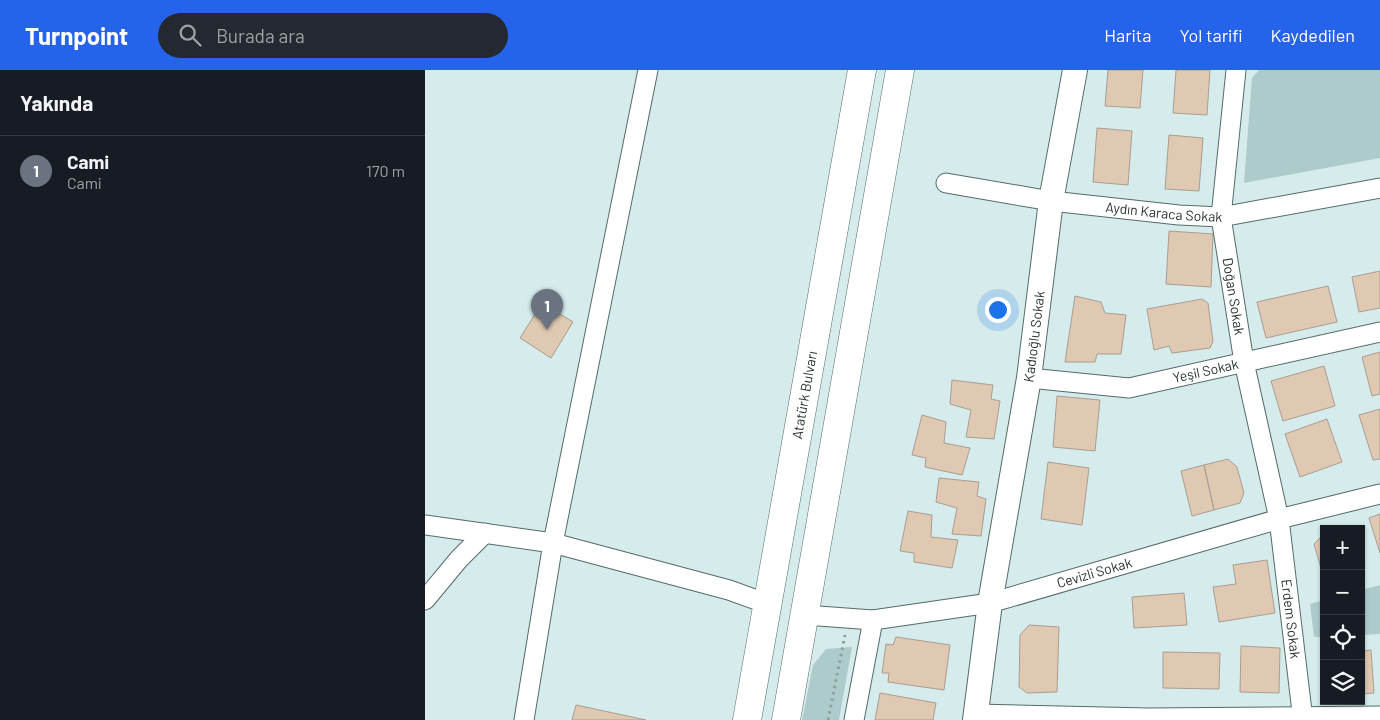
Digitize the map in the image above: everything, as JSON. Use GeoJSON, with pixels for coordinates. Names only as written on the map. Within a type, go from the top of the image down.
{"type":"FeatureCollection","features":[{"type":"Feature","properties":{"kind":"main road","name":"Atatürk Bulvarı"},"geometry":{"type":"LineString","coordinates":[[747,720],[862,70]]}},
{"type":"Feature","properties":{"kind":"main road"},"geometry":{"type":"LineString","coordinates":[[786,720],[900,70]]}},
{"type":"Feature","properties":{"kind":"main road"},"geometry":{"type":"LineString","coordinates":[[767,604],[805,614]]}},
{"type":"Feature","properties":{"kind":"street"},"geometry":{"type":"LineString","coordinates":[[525,720],[553,543],[648,70]]}},
{"type":"Feature","properties":{"kind":"street","name":"Kadıoğlu Sokak"},"geometry":{"type":"LineString","coordinates":[[976,717],[990,603],[1029,378],[1051,201],[1075,70]]}},
{"type":"Feature","properties":{"kind":"street","name":"Doğan Sokak"},"geometry":{"type":"LineString","coordinates":[[1235,70],[1221,217],[1243,362],[1279,519]]}},
{"type":"Feature","properties":{"kind":"street","name":"Aydın Karaca Sokak"},"geometry":{"type":"LineString","coordinates":[[946,183],[1051,201],[1179,216],[1221,217],[1380,188]]}},
{"type":"Feature","properties":{"kind":"street","name":"Yeşil Sokak"},"geometry":{"type":"LineString","coordinates":[[1029,378],[1129,388],[1380,332]]}},
{"type":"Feature","properties":{"kind":"street","name":"Cevizli Sokak"},"geometry":{"type":"LineString","coordinates":[[805,614],[873,620],[990,603],[1279,519],[1380,494]]}},
{"type":"Feature","properties":{"kind":"street","name":"Erdem Sokak"},"geometry":{"type":"LineString","coordinates":[[1279,519],[1303,719]]}},
{"type":"Feature","properties":{"kind":"street"},"geometry":{"type":"LineString","coordinates":[[425,525],[553,543],[729,590],[767,604]]}},
{"type":"Feature","properties":{"kind":"street"},"geometry":{"type":"LineString","coordinates":[[425,600],[459,559],[485,533]]}},
{"type":"Feature","properties":{"kind":"street"},"geometry":{"type":"LineString","coordinates":[[854,720],[873,620]]}},
{"type":"Feature","properties":{"kind":"street"},"geometry":{"type":"LineString","coordinates":[[976,717],[1303,719],[1380,716]]}},
{"type":"Feature","properties":{"kind":"path"},"geometry":{"type":"LineString","coordinates":[[828,720],[848,618]]}},
{"type":"Feature","properties":{"kind":"shaded area"},"geometry":{"type":"Polygon","coordinates":[[[1259,70],[1380,70],[1380,158],[1244,183],[1252,78],[1259,70]]]}},
{"type":"Feature","properties":{"kind":"shaded area"},"geometry":{"type":"Polygon","coordinates":[[[1380,585],[1380,634],[1365,635],[1365,589],[1380,585]]]}},
{"type":"Feature","properties":{"kind":"shaded area"},"geometry":{"type":"Polygon","coordinates":[[[1320,601],[1320,637],[1314,637],[1310,604],[1320,601]]]}},
{"type":"Feature","properties":{"kind":"shaded area"},"geometry":{"type":"Polygon","coordinates":[[[852,647],[839,720],[802,720],[813,665],[826,649],[852,647]]]}},
{"type":"Feature","properties":{"kind":"building"},"geometry":{"type":"Polygon","coordinates":[[[1108,70],[1143,70],[1140,108],[1105,106],[1108,70]]]}},
{"type":"Feature","properties":{"kind":"building"},"geometry":{"type":"Polygon","coordinates":[[[1176,70],[1210,70],[1207,115],[1173,113],[1176,70]]]}},
{"type":"Feature","properties":{"kind":"building"},"geometry":{"type":"Polygon","coordinates":[[[1097,128],[1132,131],[1128,185],[1093,182],[1097,128]]]}},
{"type":"Feature","properties":{"kind":"building"},"geometry":{"type":"Polygon","coordinates":[[[1169,135],[1203,138],[1199,191],[1165,189],[1169,135]]]}},
{"type":"Feature","properties":{"kind":"building"},"geometry":{"type":"Polygon","coordinates":[[[1169,231],[1213,234],[1211,287],[1166,284],[1169,231]]]}},
{"type":"Feature","properties":{"kind":"building"},"geometry":{"type":"Polygon","coordinates":[[[1380,271],[1380,308],[1359,312],[1352,277],[1380,271]]]}},
{"type":"Feature","properties":{"kind":"building"},"geometry":{"type":"Polygon","coordinates":[[[1328,286],[1337,322],[1266,338],[1257,302],[1328,286]]]}},
{"type":"Feature","properties":{"kind":"building"},"geometry":{"type":"Polygon","coordinates":[[[1075,296],[1101,302],[1105,313],[1126,315],[1121,354],[1097,354],[1095,362],[1065,362],[1075,296]]]}},
{"type":"Feature","properties":{"kind":"building"},"geometry":{"type":"Polygon","coordinates":[[[1202,299],[1208,303],[1213,341],[1210,348],[1172,353],[1169,346],[1154,350],[1147,309],[1202,299]]]}},
{"type":"Feature","properties":{"kind":"building"},"geometry":{"type":"Polygon","coordinates":[[[542,303],[573,322],[551,358],[520,338],[542,303]]]}},
{"type":"Feature","properties":{"kind":"building"},"geometry":{"type":"Polygon","coordinates":[[[1380,352],[1380,394],[1372,396],[1362,357],[1380,352]]]}},
{"type":"Feature","properties":{"kind":"building"},"geometry":{"type":"Polygon","coordinates":[[[1324,366],[1335,406],[1283,421],[1271,381],[1324,366]]]}},
{"type":"Feature","properties":{"kind":"building"},"geometry":{"type":"Polygon","coordinates":[[[952,380],[993,385],[991,399],[1000,401],[994,439],[966,437],[971,410],[950,404],[952,380]]]}},
{"type":"Feature","properties":{"kind":"building"},"geometry":{"type":"Polygon","coordinates":[[[1057,396],[1100,400],[1095,451],[1053,447],[1057,396]]]}},
{"type":"Feature","properties":{"kind":"building"},"geometry":{"type":"Polygon","coordinates":[[[1380,409],[1380,459],[1373,460],[1359,415],[1380,409]]]}},
{"type":"Feature","properties":{"kind":"building"},"geometry":{"type":"Polygon","coordinates":[[[922,415],[946,422],[944,443],[970,448],[962,475],[925,467],[926,458],[912,455],[922,415]]]}},
{"type":"Feature","properties":{"kind":"building"},"geometry":{"type":"Polygon","coordinates":[[[1327,419],[1342,462],[1300,477],[1285,434],[1327,419]]]}},
{"type":"Feature","properties":{"kind":"building"},"geometry":{"type":"Polygon","coordinates":[[[1228,459],[1237,467],[1244,493],[1240,503],[1214,510],[1204,465],[1228,459]]]}},
{"type":"Feature","properties":{"kind":"building"},"geometry":{"type":"Polygon","coordinates":[[[1048,462],[1089,468],[1082,525],[1041,519],[1048,462]]]}},
{"type":"Feature","properties":{"kind":"building"},"geometry":{"type":"Polygon","coordinates":[[[1204,465],[1214,510],[1192,516],[1181,471],[1204,465]]]}},
{"type":"Feature","properties":{"kind":"building"},"geometry":{"type":"Polygon","coordinates":[[[939,478],[979,482],[977,496],[986,499],[981,536],[952,534],[957,508],[936,502],[939,478]]]}},
{"type":"Feature","properties":{"kind":"building"},"geometry":{"type":"Polygon","coordinates":[[[908,511],[932,515],[931,537],[958,540],[952,568],[914,562],[914,553],[900,551],[908,511]]]}},
{"type":"Feature","properties":{"kind":"building"},"geometry":{"type":"Polygon","coordinates":[[[1380,514],[1380,553],[1369,518],[1380,514]]]}},
{"type":"Feature","properties":{"kind":"building"},"geometry":{"type":"Polygon","coordinates":[[[1320,538],[1320,564],[1314,544],[1320,538]]]}},
{"type":"Feature","properties":{"kind":"building"},"geometry":{"type":"Polygon","coordinates":[[[1267,560],[1275,613],[1219,622],[1213,587],[1236,584],[1233,565],[1267,560]]]}},
{"type":"Feature","properties":{"kind":"building"},"geometry":{"type":"Polygon","coordinates":[[[1184,593],[1187,625],[1134,628],[1132,597],[1184,593]]]}},
{"type":"Feature","properties":{"kind":"building"},"geometry":{"type":"Polygon","coordinates":[[[1029,625],[1059,627],[1057,692],[1027,693],[1019,687],[1020,635],[1029,625]]]}},
{"type":"Feature","properties":{"kind":"building"},"geometry":{"type":"Polygon","coordinates":[[[896,637],[950,645],[944,690],[888,682],[889,673],[882,673],[886,644],[893,645],[896,637]]]}},
{"type":"Feature","properties":{"kind":"building"},"geometry":{"type":"Polygon","coordinates":[[[1241,646],[1280,648],[1279,693],[1240,692],[1241,646]]]}},
{"type":"Feature","properties":{"kind":"building"},"geometry":{"type":"Polygon","coordinates":[[[1371,650],[1374,693],[1365,694],[1365,651],[1371,650]]]}},
{"type":"Feature","properties":{"kind":"building"},"geometry":{"type":"Polygon","coordinates":[[[1163,652],[1220,653],[1219,689],[1163,688],[1163,652]]]}},
{"type":"Feature","properties":{"kind":"building"},"geometry":{"type":"Polygon","coordinates":[[[880,693],[936,703],[933,720],[875,720],[880,693]]]}},
{"type":"Feature","properties":{"kind":"building"},"geometry":{"type":"Polygon","coordinates":[[[576,705],[646,720],[572,720],[576,705]]]}},
{"type":"Feature","properties":{"kind":"place","name":"Cami"},"geometry":{"type":"Point","coordinates":[547,330]}}]}
